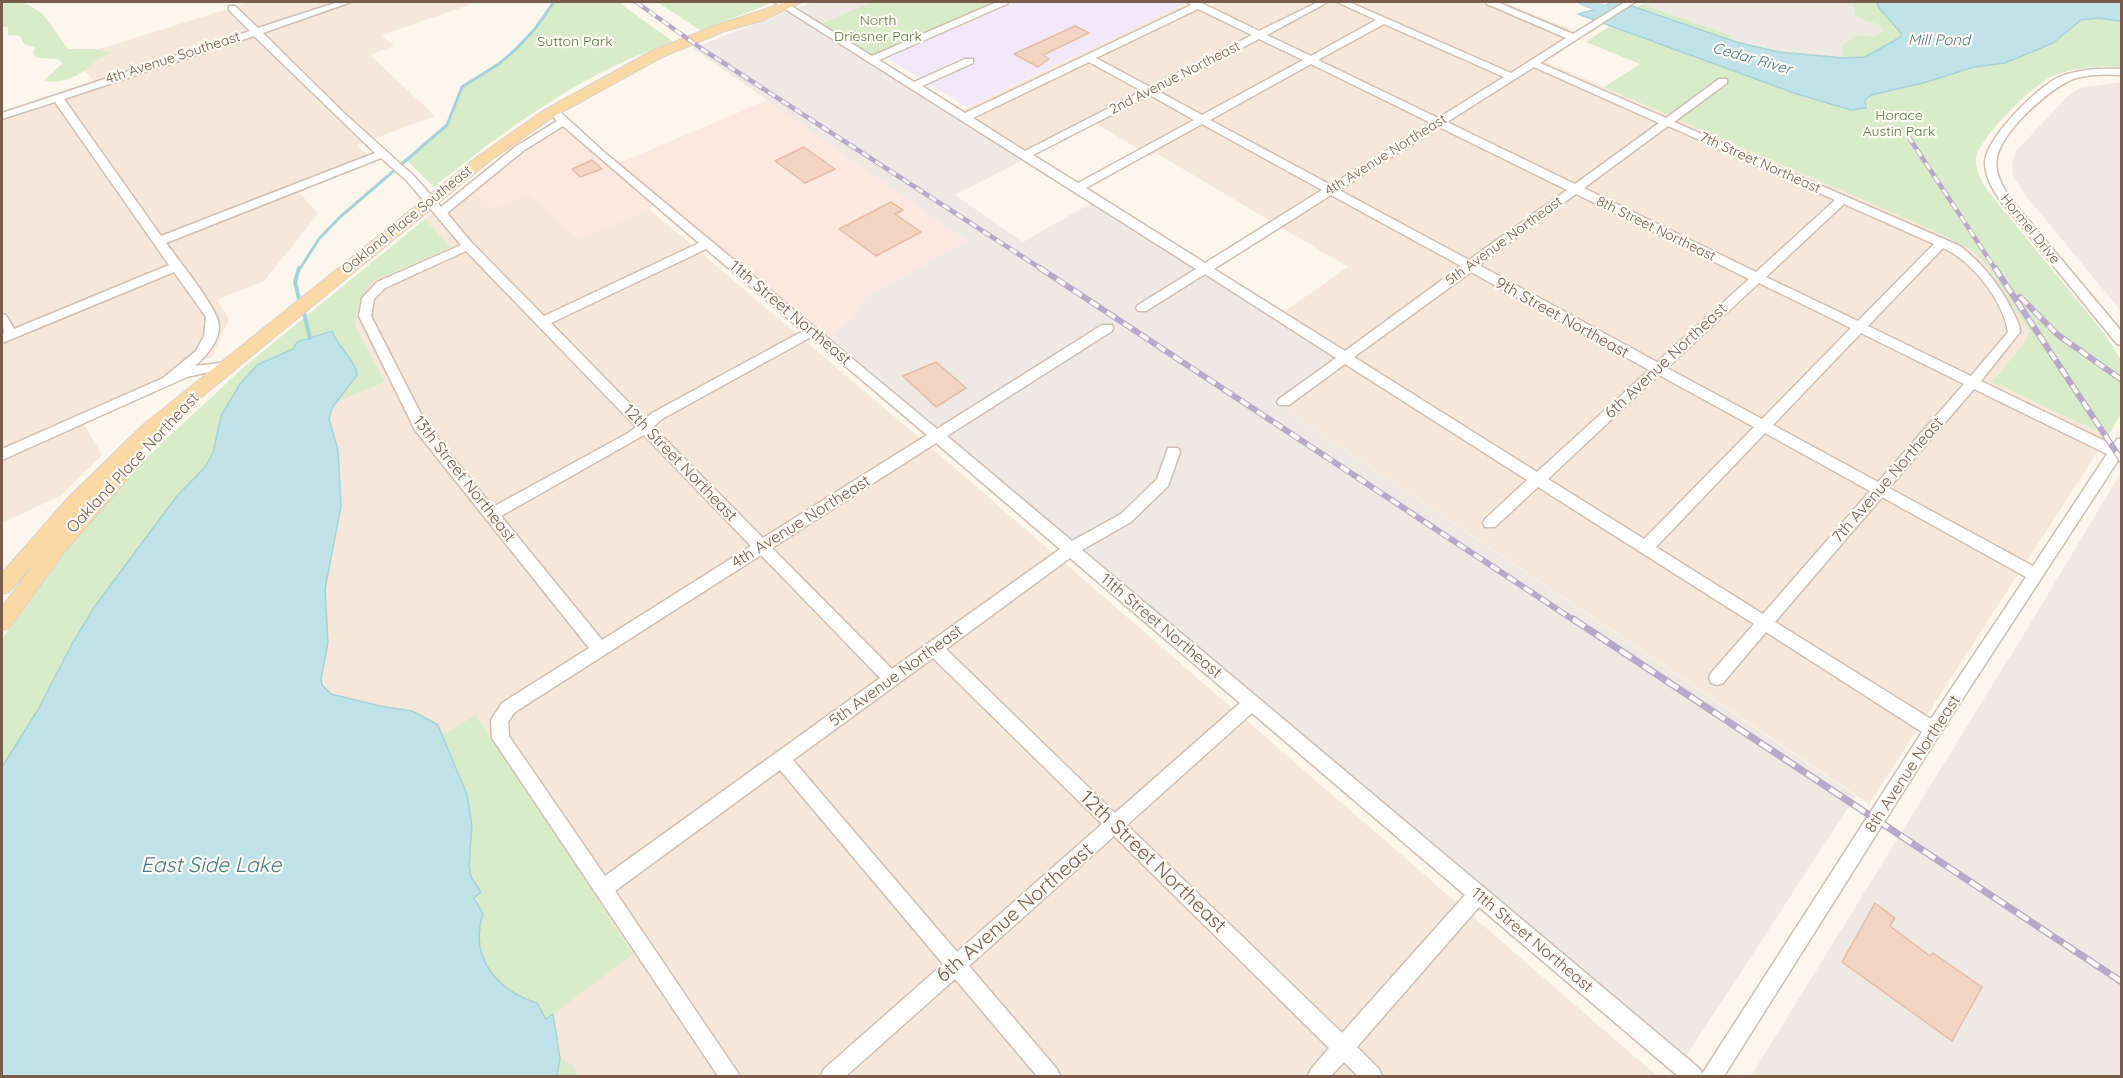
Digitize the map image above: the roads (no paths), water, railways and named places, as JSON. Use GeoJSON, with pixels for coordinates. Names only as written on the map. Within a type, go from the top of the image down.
{"type":"FeatureCollection","features":[{"type":"Feature","properties":{"kind":"main road","name":"Oakland Place Southeast"},"geometry":{"type":"LineString","coordinates":[[203,388],[331,281],[496,149],[559,116],[626,72],[710,39],[787,3]]}},
{"type":"Feature","properties":{"kind":"main road","name":"Oakland Place Northeast"},"geometry":{"type":"LineString","coordinates":[[2,586],[43,537],[104,472],[157,423],[203,388]]}},
{"type":"Feature","properties":{"kind":"main road","name":"Oakland Place Northeast"},"geometry":{"type":"LineString","coordinates":[[2,622],[8,605],[91,507],[203,388]]}},
{"type":"Feature","properties":{"kind":"street","name":"4th Avenue Southeast"},"geometry":{"type":"LineString","coordinates":[[2,116],[346,2]]}},
{"type":"Feature","properties":{"kind":"street"},"geometry":{"type":"LineString","coordinates":[[873,59],[1004,2]]}},
{"type":"Feature","properties":{"kind":"street","name":"2nd Avenue Northeast"},"geometry":{"type":"LineString","coordinates":[[1025,155],[1324,2]]}},
{"type":"Feature","properties":{"kind":"street"},"geometry":{"type":"LineString","coordinates":[[1342,2],[1510,76]]}},
{"type":"Feature","properties":{"kind":"street"},"geometry":{"type":"LineString","coordinates":[[1490,2],[1573,38]]}},
{"type":"Feature","properties":{"kind":"street","name":"4th Avenue Northeast"},"geometry":{"type":"LineString","coordinates":[[1142,308],[1631,2]]}},
{"type":"Feature","properties":{"kind":"street"},"geometry":{"type":"LineString","coordinates":[[787,3],[1933,730]]}},
{"type":"Feature","properties":{"kind":"street"},"geometry":{"type":"LineString","coordinates":[[966,117],[1203,5]]}},
{"type":"Feature","properties":{"kind":"street","name":"8th Street Northeast"},"geometry":{"type":"LineString","coordinates":[[1203,5],[1859,328],[2120,450]]}},
{"type":"Feature","properties":{"kind":"street","name":"12th Street Northeast"},"geometry":{"type":"LineString","coordinates":[[232,8],[340,115],[411,179],[468,246],[891,679]]}},
{"type":"Feature","properties":{"kind":"street"},"geometry":{"type":"LineString","coordinates":[[1078,188],[1384,20]]}},
{"type":"Feature","properties":{"kind":"street","name":"9th Street Northeast"},"geometry":{"type":"LineString","coordinates":[[1089,58],[1761,427],[2036,575]]}},
{"type":"Feature","properties":{"kind":"street"},"geometry":{"type":"LineString","coordinates":[[916,86],[969,61]]}},
{"type":"Feature","properties":{"kind":"street","name":"7th Street Northeast"},"geometry":{"type":"LineString","coordinates":[[1532,63],[1942,242],[1967,257],[1982,273]]}},
{"type":"Feature","properties":{"kind":"street","name":"Hormel Drive"},"geometry":{"type":"LineString","coordinates":[[2121,72],[2079,74],[2049,88],[1998,139],[1991,154],[1990,169],[1995,184],[2004,198],[2121,341]]}},
{"type":"Feature","properties":{"kind":"street","name":"5th Avenue Northeast"},"geometry":{"type":"LineString","coordinates":[[1284,402],[1723,81]]}},
{"type":"Feature","properties":{"kind":"street"},"geometry":{"type":"LineString","coordinates":[[57,97],[208,310],[213,324],[209,339],[185,369],[168,380]]}},
{"type":"Feature","properties":{"kind":"street"},"geometry":{"type":"LineString","coordinates":[[440,213],[559,116]]}},
{"type":"Feature","properties":{"kind":"street","name":"11th Street Northeast"},"geometry":{"type":"LineString","coordinates":[[559,116],[628,177],[1071,549],[1693,1077]]}},
{"type":"Feature","properties":{"kind":"street"},"geometry":{"type":"LineString","coordinates":[[160,242],[385,157]]}},
{"type":"Feature","properties":{"kind":"street","name":"6th Avenue Northeast"},"geometry":{"type":"LineString","coordinates":[[1490,523],[1843,199]]}},
{"type":"Feature","properties":{"kind":"street"},"geometry":{"type":"LineString","coordinates":[[1645,548],[1942,242]]}},
{"type":"Feature","properties":{"kind":"street"},"geometry":{"type":"LineString","coordinates":[[542,322],[708,244]]}},
{"type":"Feature","properties":{"kind":"street","name":"13th Street Northeast"},"geometry":{"type":"LineString","coordinates":[[468,246],[381,285],[373,291],[366,306],[365,316],[420,427],[600,649]]}},
{"type":"Feature","properties":{"kind":"street"},"geometry":{"type":"LineString","coordinates":[[2,318],[6,337],[177,266]]}},
{"type":"Feature","properties":{"kind":"street","name":"7th Avenue Northeast"},"geometry":{"type":"LineString","coordinates":[[1717,678],[1880,491],[2014,332],[2011,318],[1982,273]]}},
{"type":"Feature","properties":{"kind":"street","name":"4th Avenue Northeast"},"geometry":{"type":"LineString","coordinates":[[602,889],[501,738],[499,720],[508,708],[1107,328]]}},
{"type":"Feature","properties":{"kind":"street"},"geometry":{"type":"LineString","coordinates":[[491,515],[633,437],[657,416],[812,331]]}},
{"type":"Feature","properties":{"kind":"street"},"geometry":{"type":"LineString","coordinates":[[2,455],[168,380],[195,370],[228,366]]}},
{"type":"Feature","properties":{"kind":"street"},"geometry":{"type":"LineString","coordinates":[[168,380],[203,388]]}},
{"type":"Feature","properties":{"kind":"street","name":"8th Avenue Northeast"},"geometry":{"type":"LineString","coordinates":[[1712,1077],[1933,730],[2120,450]]}},
{"type":"Feature","properties":{"kind":"street","name":"5th Avenue Northeast"},"geometry":{"type":"LineString","coordinates":[[602,889],[1071,549],[1126,518],[1163,482],[1173,452]]}},
{"type":"Feature","properties":{"kind":"street","name":"12th Street Northeast"},"geometry":{"type":"LineString","coordinates":[[934,648],[1372,1077]]}},
{"type":"Feature","properties":{"kind":"street","name":"6th Avenue Northeast"},"geometry":{"type":"LineString","coordinates":[[831,1077],[1252,703]]}},
{"type":"Feature","properties":{"kind":"street"},"geometry":{"type":"LineString","coordinates":[[781,759],[1050,1077]]}},
{"type":"Feature","properties":{"kind":"street"},"geometry":{"type":"LineString","coordinates":[[602,889],[730,1077]]}},
{"type":"Feature","properties":{"kind":"street"},"geometry":{"type":"LineString","coordinates":[[1318,1077],[1478,894]]}},
{"type":"Feature","properties":{"kind":"water","name":"Mill Pond"},"geometry":{"type":"Polygon","coordinates":[[[1612,2],[1620,2],[1736,42],[1778,52],[1844,58],[1865,57],[1901,37],[1901,33],[1879,8],[1877,2],[2122,2],[2121,21],[2099,18],[2081,20],[2053,43],[2005,63],[1974,67],[1923,83],[1871,95],[1865,100],[1866,108],[1851,110],[1797,94],[1578,14],[1601,8],[1612,2]]]}},
{"type":"Feature","properties":{"kind":"water","name":"East Side Lake"},"geometry":{"type":"Polygon","coordinates":[[[332,331],[356,369],[357,375],[332,408],[329,419],[338,450],[341,506],[325,589],[328,642],[321,679],[322,685],[331,694],[412,711],[438,725],[467,795],[472,826],[469,865],[471,877],[481,892],[474,898],[483,914],[479,941],[482,954],[494,976],[503,985],[537,1003],[546,1019],[553,1014],[560,1058],[557,1076],[2,1076],[2,767],[39,708],[72,644],[95,606],[177,496],[205,467],[213,453],[221,416],[240,384],[257,365],[293,349],[297,342],[332,331]]]}},
{"type":"Feature","properties":{"kind":"waterway"},"geometry":{"type":"LineString","coordinates":[[299,270],[319,239],[339,218],[447,125],[462,87],[499,64],[517,48],[534,30],[554,2]]}},
{"type":"Feature","properties":{"kind":"waterway","name":"Cedar River"},"geometry":{"type":"LineString","coordinates":[[1585,2],[1629,18]]}},
{"type":"Feature","properties":{"kind":"waterway"},"geometry":{"type":"LineString","coordinates":[[299,268],[295,282],[300,303]]}},
{"type":"Feature","properties":{"kind":"waterway"},"geometry":{"type":"LineString","coordinates":[[303,309],[310,338]]}},
{"type":"Feature","properties":{"kind":"railway"},"geometry":{"type":"LineString","coordinates":[[636,2],[702,49],[1043,270]]}},
{"type":"Feature","properties":{"kind":"railway"},"geometry":{"type":"LineString","coordinates":[[1908,136],[1996,270]]}},
{"type":"Feature","properties":{"kind":"railway"},"geometry":{"type":"LineString","coordinates":[[1040,268],[1575,621]]}},
{"type":"Feature","properties":{"kind":"railway"},"geometry":{"type":"LineString","coordinates":[[1995,268],[2122,461]]}},
{"type":"Feature","properties":{"kind":"railway"},"geometry":{"type":"LineString","coordinates":[[2020,297],[2058,335],[2122,380]]}},
{"type":"Feature","properties":{"kind":"railway"},"geometry":{"type":"LineString","coordinates":[[1573,619],[2122,982]]}},
{"type":"Feature","properties":{"kind":"park label","name":"North Driesner Park"},"geometry":{"type":"Point","coordinates":[878,30]}},
{"type":"Feature","properties":{"kind":"park label","name":"Sutton Park"},"geometry":{"type":"Point","coordinates":[575,42]}},
{"type":"Feature","properties":{"kind":"park label","name":"Horace Austin Park"},"geometry":{"type":"Point","coordinates":[1899,124]}}]}
